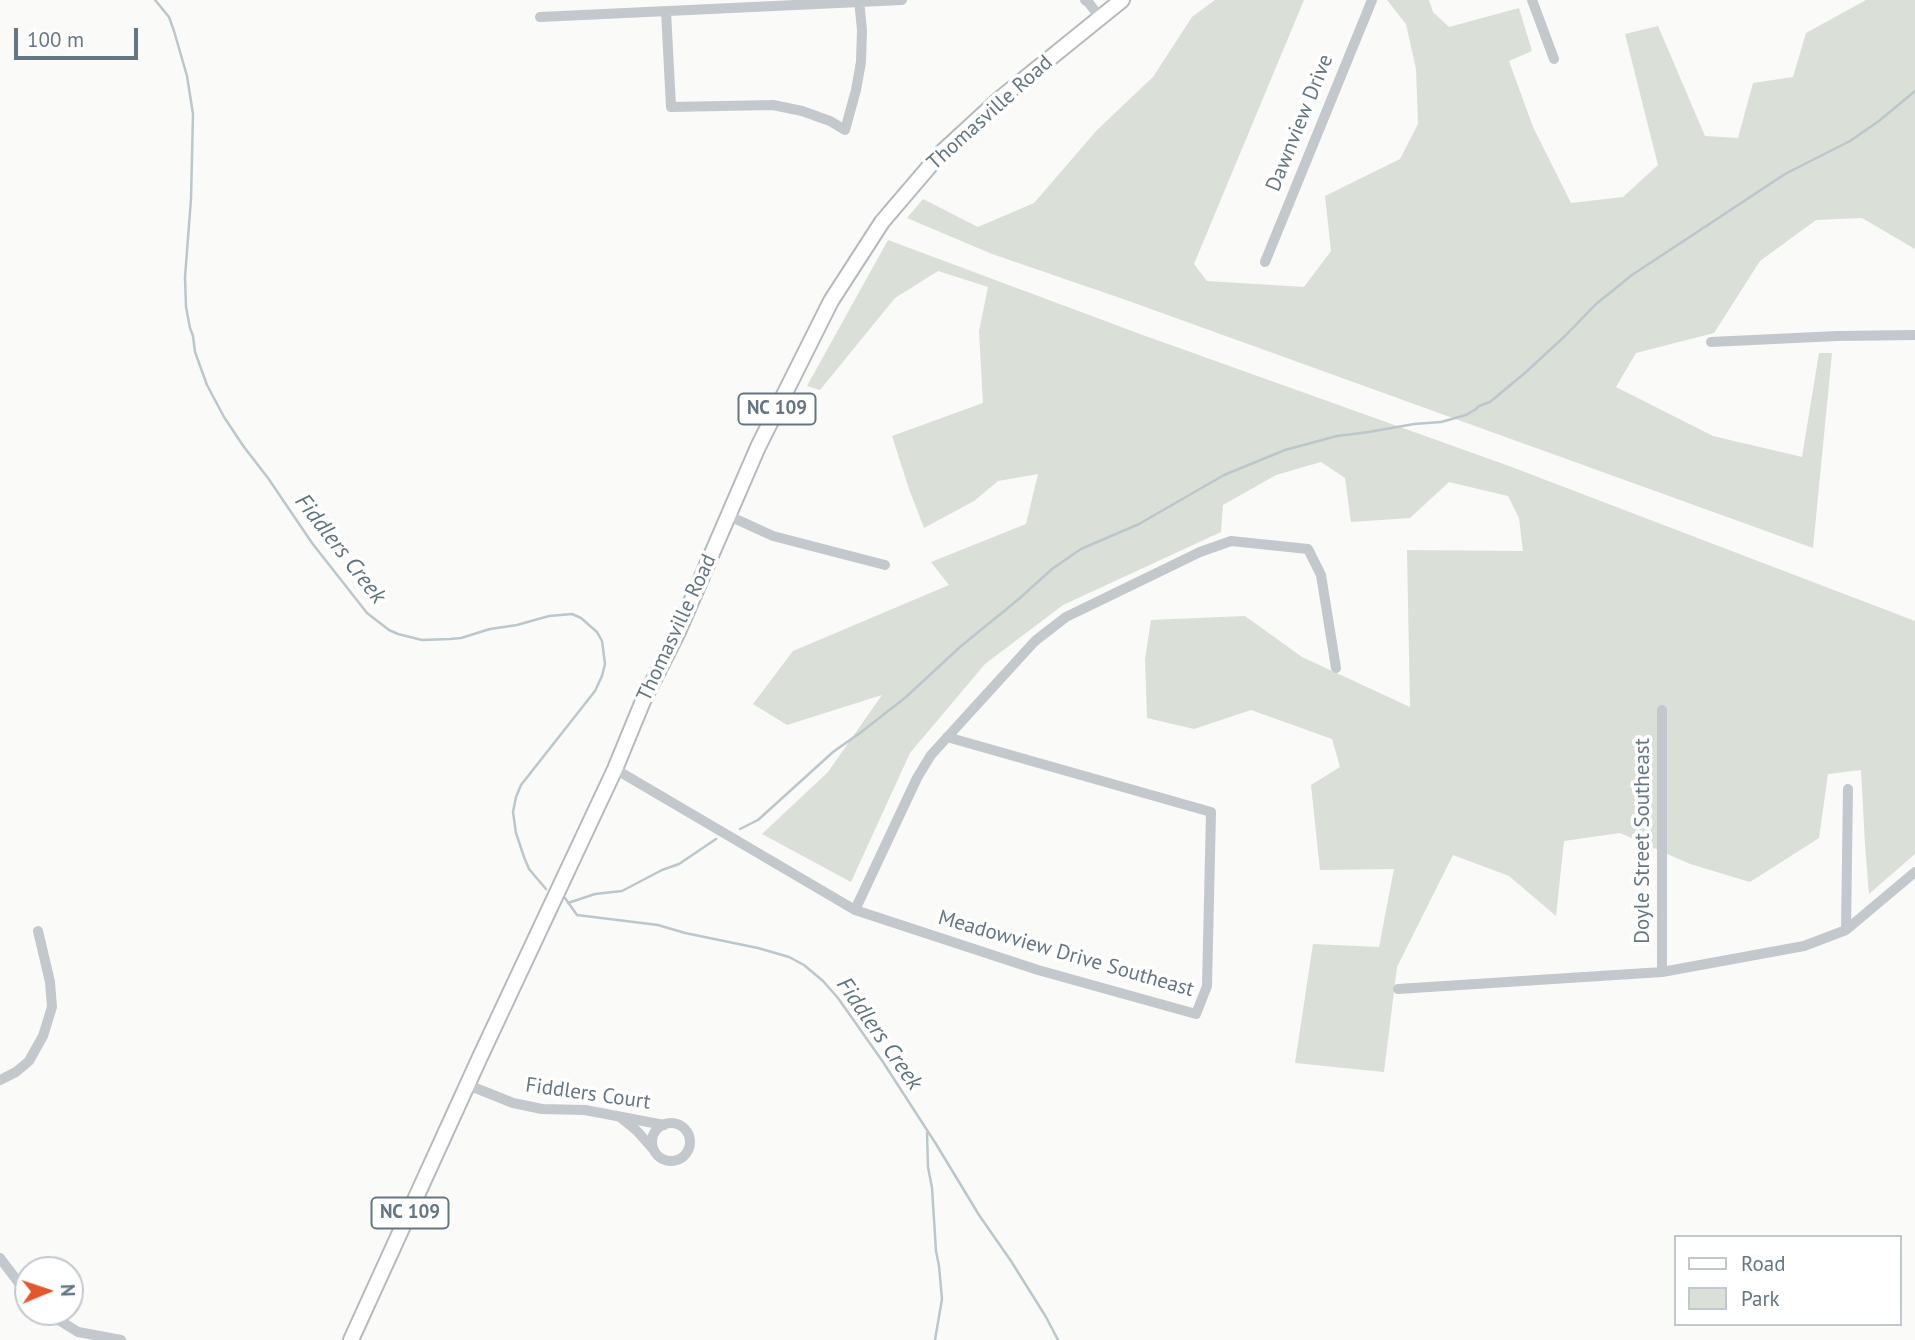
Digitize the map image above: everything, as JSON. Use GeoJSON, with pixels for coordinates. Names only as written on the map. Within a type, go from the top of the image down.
{"type":"FeatureCollection","features":[{"type":"Feature","properties":{"kind":"main road","name":"Thomasville Road"},"geometry":{"type":"LineString","coordinates":[[351,1340],[615,769],[643,701],[678,632],[758,447],[831,301],[882,222],[949,146],[1002,97],[1122,0]]}},
{"type":"Feature","properties":{"kind":"street"},"geometry":{"type":"LineString","coordinates":[[540,17],[902,0]]}},
{"type":"Feature","properties":{"kind":"street"},"geometry":{"type":"LineString","coordinates":[[1085,0],[1100,18]]}},
{"type":"Feature","properties":{"kind":"street","name":"Dawnview Drive"},"geometry":{"type":"LineString","coordinates":[[1265,261],[1372,0]]}},
{"type":"Feature","properties":{"kind":"street"},"geometry":{"type":"LineString","coordinates":[[1532,0],[1554,59]]}},
{"type":"Feature","properties":{"kind":"street"},"geometry":{"type":"LineString","coordinates":[[666,11],[671,107],[773,106],[802,111],[830,121],[845,131],[861,62],[859,1]]}},
{"type":"Feature","properties":{"kind":"street"},"geometry":{"type":"LineString","coordinates":[[1711,342],[1915,335]]}},
{"type":"Feature","properties":{"kind":"street"},"geometry":{"type":"LineString","coordinates":[[727,515],[773,536],[885,565]]}},
{"type":"Feature","properties":{"kind":"street"},"geometry":{"type":"LineString","coordinates":[[855,910],[917,778],[931,755],[1035,641],[1066,617],[1200,552],[1231,541],[1308,549],[1321,575],[1336,668]]}},
{"type":"Feature","properties":{"kind":"street","name":"Doyle Street Southeast"},"geometry":{"type":"LineString","coordinates":[[1662,710],[1662,972]]}},
{"type":"Feature","properties":{"kind":"street","name":"Meadowview Drive Southeast"},"geometry":{"type":"LineString","coordinates":[[615,769],[855,910],[1038,970],[1196,1014],[1207,986],[1211,811],[947,737]]}},
{"type":"Feature","properties":{"kind":"street"},"geometry":{"type":"LineString","coordinates":[[1846,930],[1848,789]]}},
{"type":"Feature","properties":{"kind":"street"},"geometry":{"type":"LineString","coordinates":[[1398,989],[1662,972],[1804,946],[1846,930],[1915,872]]}},
{"type":"Feature","properties":{"kind":"street"},"geometry":{"type":"LineString","coordinates":[[0,1080],[29,1061],[43,1036],[52,1007],[50,982],[38,931]]}},
{"type":"Feature","properties":{"kind":"street","name":"Fiddlers Court"},"geometry":{"type":"LineString","coordinates":[[467,1085],[513,1103],[542,1109],[585,1110],[664,1125],[677,1124],[684,1128],[691,1143],[682,1158],[666,1161],[654,1149],[652,1141],[655,1133],[664,1125]]}},
{"type":"Feature","properties":{"kind":"street"},"geometry":{"type":"LineString","coordinates":[[620,1117],[654,1149]]}},
{"type":"Feature","properties":{"kind":"street"},"geometry":{"type":"LineString","coordinates":[[0,1258],[14,1276]]}},
{"type":"Feature","properties":{"kind":"street"},"geometry":{"type":"LineString","coordinates":[[68,1326],[78,1332],[121,1340]]}},
{"type":"Feature","properties":{"kind":"green space"},"geometry":{"type":"Polygon","coordinates":[[[1215,0],[1304,0],[1194,264],[1207,281],[1304,287],[1331,251],[1325,196],[1400,159],[1418,124],[1416,69],[1406,24],[1387,0],[1429,0],[1433,12],[1449,27],[1519,8],[1532,51],[1509,61],[1533,127],[1571,203],[1623,197],[1658,165],[1625,34],[1658,26],[1705,136],[1738,138],[1753,83],[1793,77],[1806,33],[1866,0],[1915,0],[1915,249],[1862,218],[1816,220],[1760,261],[1714,333],[1636,353],[1616,387],[1713,436],[1802,457],[1819,353],[1832,353],[1813,548],[992,254],[907,218],[923,199],[978,227],[1034,203],[1097,130],[1153,77],[1192,17],[1215,0]]]}},
{"type":"Feature","properties":{"kind":"green space"},"geometry":{"type":"Polygon","coordinates":[[[888,240],[1140,334],[1509,466],[1915,621],[1915,854],[1869,894],[1861,770],[1828,774],[1819,838],[1750,882],[1690,864],[1620,833],[1564,841],[1556,916],[1509,876],[1453,855],[1397,967],[1384,1072],[1295,1063],[1313,944],[1379,947],[1394,869],[1320,870],[1311,785],[1340,767],[1332,739],[1251,710],[1194,729],[1147,718],[1145,659],[1151,620],[1245,616],[1302,657],[1410,707],[1407,550],[1523,551],[1519,518],[1508,496],[1449,482],[1410,518],[1351,522],[1345,478],[1321,462],[1276,475],[1223,505],[1221,532],[1063,605],[985,664],[910,753],[851,882],[762,834],[828,772],[882,695],[787,725],[753,704],[793,651],[949,585],[931,562],[1026,524],[1038,474],[998,481],[974,501],[924,528],[892,436],[983,403],[979,331],[988,287],[938,271],[895,298],[820,390],[807,386],[888,240]]]}},
{"type":"Feature","properties":{"kind":"waterway","name":"Fiddlers Creek"},"geometry":{"type":"LineString","coordinates":[[155,0],[169,17],[174,31],[187,76],[193,114],[191,199],[185,277],[190,328],[207,385],[244,447],[312,543],[367,613],[389,630],[422,640],[450,639],[549,616],[572,614],[597,632],[602,641],[605,664],[595,691],[521,785],[516,797],[513,812],[516,833],[529,869],[546,889]]}},
{"type":"Feature","properties":{"kind":"waterway"},"geometry":{"type":"LineString","coordinates":[[740,829],[758,820],[833,752],[906,697],[1052,569],[1081,549],[1139,524],[1224,475],[1285,450],[1337,436],[1441,422],[1466,415],[1490,402],[1565,336],[1596,304],[1632,275],[1785,174],[1850,141],[1915,91]]}},
{"type":"Feature","properties":{"kind":"waterway"},"geometry":{"type":"LineString","coordinates":[[568,903],[595,894],[622,891],[679,864],[716,839]]}},
{"type":"Feature","properties":{"kind":"waterway","name":"Fiddlers Creek"},"geometry":{"type":"LineString","coordinates":[[565,898],[577,915],[658,925],[758,948],[789,957],[804,965],[823,981],[883,1062],[1011,1261],[1058,1340]]}},
{"type":"Feature","properties":{"kind":"waterway"},"geometry":{"type":"LineString","coordinates":[[927,1133],[942,1299],[935,1340]]}}]}
